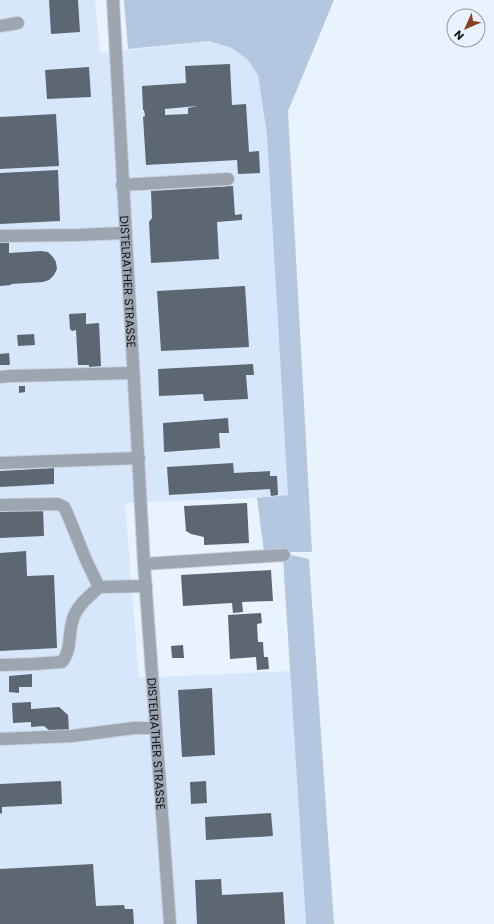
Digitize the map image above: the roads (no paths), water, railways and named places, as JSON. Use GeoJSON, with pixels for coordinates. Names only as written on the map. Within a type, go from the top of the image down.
{"type":"FeatureCollection","features":[{"type":"Feature","properties":{"kind":"street","name":"DISTELRATHER STRASSE"},"geometry":{"type":"LineString","coordinates":[[112,0],[144,564],[170,924]]}},
{"type":"Feature","properties":{"kind":"street"},"geometry":{"type":"LineString","coordinates":[[0,26],[18,23]]}},
{"type":"Feature","properties":{"kind":"street"},"geometry":{"type":"LineString","coordinates":[[122,184],[228,179]]}},
{"type":"Feature","properties":{"kind":"street"},"geometry":{"type":"LineString","coordinates":[[0,236],[125,233]]}},
{"type":"Feature","properties":{"kind":"street"},"geometry":{"type":"LineString","coordinates":[[0,377],[133,373]]}},
{"type":"Feature","properties":{"kind":"street"},"geometry":{"type":"LineString","coordinates":[[0,463],[138,458]]}},
{"type":"Feature","properties":{"kind":"street"},"geometry":{"type":"LineString","coordinates":[[0,505],[61,505],[67,513],[86,560],[99,587]]}},
{"type":"Feature","properties":{"kind":"street"},"geometry":{"type":"LineString","coordinates":[[144,564],[284,555]]}},
{"type":"Feature","properties":{"kind":"street"},"geometry":{"type":"LineString","coordinates":[[0,665],[62,662],[67,654],[72,620],[75,613],[99,587],[146,586]]}},
{"type":"Feature","properties":{"kind":"street"},"geometry":{"type":"LineString","coordinates":[[0,739],[72,736],[134,728],[156,728]]}}]}
